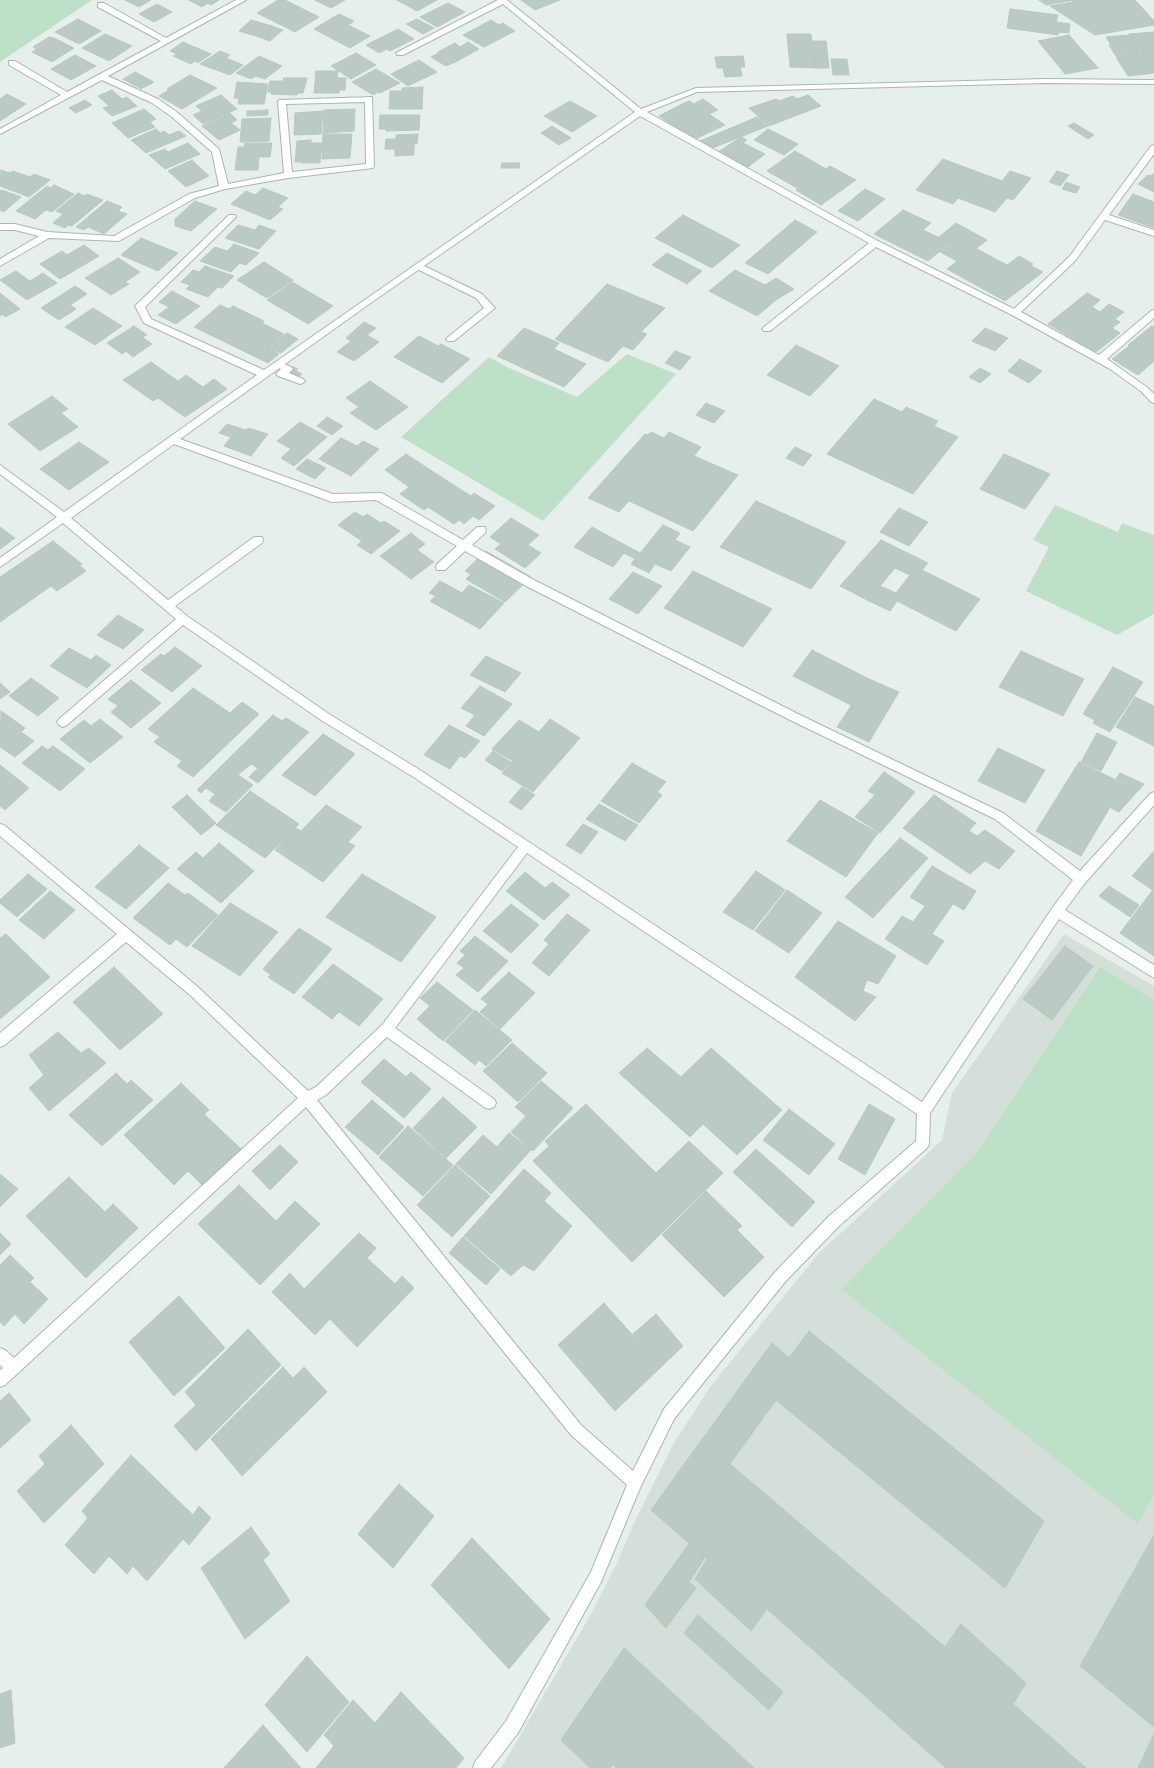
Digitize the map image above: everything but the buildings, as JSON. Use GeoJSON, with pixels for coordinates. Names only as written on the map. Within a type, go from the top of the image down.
{"type":"FeatureCollection","features":[{"type":"Feature","properties":{"kind":"street"},"geometry":{"type":"LineString","coordinates":[[0,132],[242,0]]}},
{"type":"Feature","properties":{"kind":"street"},"geometry":{"type":"LineString","coordinates":[[400,53],[503,0],[640,112],[875,243],[1015,313],[1113,367],[1145,390],[1154,400]]}},
{"type":"Feature","properties":{"kind":"street"},"geometry":{"type":"LineString","coordinates":[[101,5],[166,41]]}},
{"type":"Feature","properties":{"kind":"street"},"geometry":{"type":"LineString","coordinates":[[12,63],[67,95]]}},
{"type":"Feature","properties":{"kind":"street"},"geometry":{"type":"LineString","coordinates":[[101,76],[155,101],[176,115],[216,151],[224,187]]}},
{"type":"Feature","properties":{"kind":"street"},"geometry":{"type":"LineString","coordinates":[[0,563],[278,364],[640,112],[696,90],[1045,81],[1154,82]]}},
{"type":"Feature","properties":{"kind":"street"},"geometry":{"type":"LineString","coordinates":[[0,227],[15,227],[47,235],[116,239],[192,196],[224,187],[288,175],[370,166],[369,99],[282,102],[288,175]]}},
{"type":"Feature","properties":{"kind":"street"},"geometry":{"type":"LineString","coordinates":[[1015,313],[1072,259],[1154,148]]}},
{"type":"Feature","properties":{"kind":"street"},"geometry":{"type":"LineString","coordinates":[[1103,216],[1154,233]]}},
{"type":"Feature","properties":{"kind":"street"},"geometry":{"type":"LineString","coordinates":[[232,217],[140,306],[147,321],[264,374]]}},
{"type":"Feature","properties":{"kind":"street"},"geometry":{"type":"LineString","coordinates":[[0,263],[47,235]]}},
{"type":"Feature","properties":{"kind":"street"},"geometry":{"type":"LineString","coordinates":[[767,329],[875,243]]}},
{"type":"Feature","properties":{"kind":"street"},"geometry":{"type":"LineString","coordinates":[[418,266],[479,296],[490,308],[451,339]]}},
{"type":"Feature","properties":{"kind":"street"},"geometry":{"type":"LineString","coordinates":[[1100,360],[1154,313]]}},
{"type":"Feature","properties":{"kind":"street"},"geometry":{"type":"LineString","coordinates":[[278,364],[288,369],[282,374],[300,381]]}},
{"type":"Feature","properties":{"kind":"street"},"geometry":{"type":"LineString","coordinates":[[172,440],[332,498],[378,496],[463,546],[536,586],[787,714],[999,816],[1081,879]]}},
{"type":"Feature","properties":{"kind":"street"},"geometry":{"type":"LineString","coordinates":[[0,469],[63,517],[183,619],[325,717],[419,775],[924,1111]]}},
{"type":"Feature","properties":{"kind":"street"},"geometry":{"type":"LineString","coordinates":[[441,567],[481,530]]}},
{"type":"Feature","properties":{"kind":"street"},"geometry":{"type":"LineString","coordinates":[[168,606],[258,540]]}},
{"type":"Feature","properties":{"kind":"street"},"geometry":{"type":"LineString","coordinates":[[63,722],[183,619]]}},
{"type":"Feature","properties":{"kind":"street"},"geometry":{"type":"LineString","coordinates":[[481,1768],[512,1727],[596,1577],[636,1483],[669,1414],[780,1277],[833,1222],[922,1144],[924,1111],[1057,911],[1081,879],[1154,797]]}},
{"type":"Feature","properties":{"kind":"street"},"geometry":{"type":"LineString","coordinates":[[0,829],[194,991],[307,1098],[576,1430],[636,1483]]}},
{"type":"Feature","properties":{"kind":"street"},"geometry":{"type":"LineString","coordinates":[[0,1380],[307,1098],[321,1090],[386,1029],[526,846]]}},
{"type":"Feature","properties":{"kind":"street"},"geometry":{"type":"LineString","coordinates":[[1057,911],[1154,972]]}},
{"type":"Feature","properties":{"kind":"street"},"geometry":{"type":"LineString","coordinates":[[0,1041],[126,934]]}},
{"type":"Feature","properties":{"kind":"street"},"geometry":{"type":"LineString","coordinates":[[386,1029],[489,1103]]}},
{"type":"Feature","properties":{"kind":"street"},"geometry":{"type":"LineString","coordinates":[[0,1355],[13,1367]]}},
{"type":"Feature","properties":{"kind":"shaded area"},"geometry":{"type":"Polygon","coordinates":[[[1064,934],[1154,986],[1154,1768],[501,1768],[591,1614],[674,1443],[710,1387],[819,1253],[942,1140],[952,1093],[1064,934]]]}},
{"type":"Feature","properties":{"kind":"green space"},"geometry":{"type":"Polygon","coordinates":[[[0,0],[92,0],[0,62],[0,0]]]}},
{"type":"Feature","properties":{"kind":"green space"},"geometry":{"type":"Polygon","coordinates":[[[627,354],[676,374],[543,521],[401,437],[489,357],[509,368],[577,397],[627,354]]]}},
{"type":"Feature","properties":{"kind":"green space"},"geometry":{"type":"Polygon","coordinates":[[[1055,505],[1118,532],[1122,523],[1154,535],[1154,614],[1117,635],[1026,591],[1049,547],[1033,540],[1055,505]]]}},
{"type":"Feature","properties":{"kind":"green space"},"geometry":{"type":"Polygon","coordinates":[[[1100,967],[1154,1000],[1154,1495],[1138,1524],[841,1289],[978,1151],[1100,967]]]}}]}
